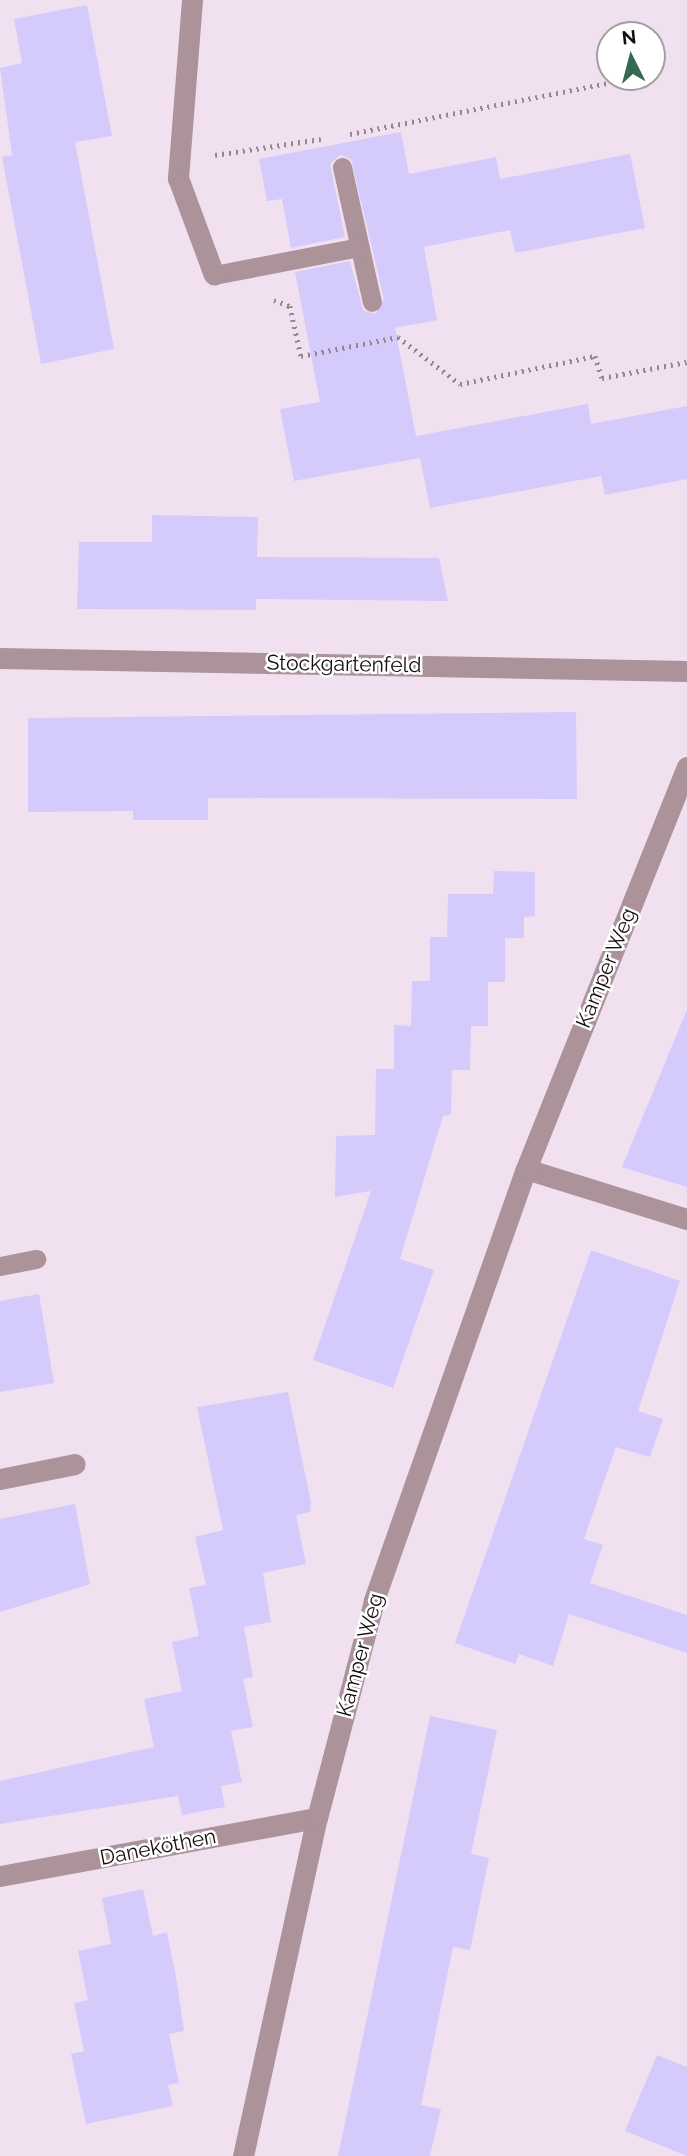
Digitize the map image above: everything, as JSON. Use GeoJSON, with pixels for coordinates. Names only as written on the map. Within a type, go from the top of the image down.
{"type":"FeatureCollection","features":[{"type":"Feature","properties":{"kind":"street"},"geometry":{"type":"LineString","coordinates":[[192,0],[178,178],[214,275]]}},
{"type":"Feature","properties":{"kind":"street","name":"Stockgartenfeld"},"geometry":{"type":"LineString","coordinates":[[0,658],[687,671]]}},
{"type":"Feature","properties":{"kind":"street","name":"Kamper Weg"},"geometry":{"type":"LineString","coordinates":[[243,2156],[317,1818],[374,1600],[526,1169],[687,767]]}},
{"type":"Feature","properties":{"kind":"street"},"geometry":{"type":"LineString","coordinates":[[526,1169],[687,1219]]}},
{"type":"Feature","properties":{"kind":"street"},"geometry":{"type":"LineString","coordinates":[[0,1479],[75,1464]]}},
{"type":"Feature","properties":{"kind":"street","name":"Daneköthen"},"geometry":{"type":"LineString","coordinates":[[0,1876],[317,1818]]}},
{"type":"Feature","properties":{"kind":"lane"},"geometry":{"type":"LineString","coordinates":[[342,167],[372,302]]}},
{"type":"Feature","properties":{"kind":"lane"},"geometry":{"type":"LineString","coordinates":[[214,275],[359,247]]}},
{"type":"Feature","properties":{"kind":"lane"},"geometry":{"type":"LineString","coordinates":[[0,1266],[36,1259]]}},
{"type":"Feature","properties":{"kind":"path"},"geometry":{"type":"LineString","coordinates":[[339,136],[596,85]]}},
{"type":"Feature","properties":{"kind":"path"},"geometry":{"type":"LineString","coordinates":[[180,159],[326,138]]}},
{"type":"Feature","properties":{"kind":"path"},"geometry":{"type":"LineString","coordinates":[[214,275],[290,306],[301,356],[398,337],[460,384],[595,356],[601,378],[687,362]]}},
{"type":"Feature","properties":{"kind":"building"},"geometry":{"type":"Polygon","coordinates":[[[87,5],[112,136],[75,142],[114,349],[41,364],[2,157],[12,155],[0,68],[22,63],[14,19],[87,5]]]}},
{"type":"Feature","properties":{"kind":"building"},"geometry":{"type":"Polygon","coordinates":[[[401,132],[409,174],[496,157],[500,179],[630,154],[645,228],[515,253],[510,230],[424,247],[437,320],[395,328],[416,436],[588,404],[591,424],[687,406],[687,479],[605,495],[601,476],[430,508],[420,458],[294,481],[280,409],[320,402],[295,272],[350,261],[363,310],[375,314],[384,299],[351,159],[340,155],[330,164],[345,237],[291,248],[282,199],[267,201],[259,159],[401,132]]]}},
{"type":"Feature","properties":{"kind":"building"},"geometry":{"type":"Polygon","coordinates":[[[152,515],[258,517],[257,557],[439,558],[448,601],[256,599],[256,610],[77,609],[79,542],[152,542],[152,515]]]}},
{"type":"Feature","properties":{"kind":"building"},"geometry":{"type":"Polygon","coordinates":[[[576,712],[577,799],[208,798],[208,820],[133,820],[133,811],[28,812],[28,718],[576,712]]]}},
{"type":"Feature","properties":{"kind":"building"},"geometry":{"type":"Polygon","coordinates":[[[494,871],[535,872],[535,916],[524,917],[524,938],[505,938],[505,982],[488,982],[488,1026],[471,1026],[470,1070],[452,1070],[451,1115],[443,1116],[400,1259],[434,1270],[393,1388],[313,1360],[371,1191],[335,1197],[336,1136],[375,1135],[376,1069],[394,1069],[394,1025],[411,1026],[412,981],[430,981],[430,937],[447,937],[448,894],[493,894],[494,871]]]}},
{"type":"Feature","properties":{"kind":"building"},"geometry":{"type":"Polygon","coordinates":[[[687,1012],[687,1187],[622,1167],[687,1012]]]}},
{"type":"Feature","properties":{"kind":"building"},"geometry":{"type":"Polygon","coordinates":[[[591,1250],[680,1281],[638,1411],[663,1419],[650,1457],[616,1447],[584,1539],[603,1545],[590,1583],[687,1615],[687,1653],[569,1614],[553,1666],[519,1654],[515,1664],[455,1643],[591,1250]]]}},
{"type":"Feature","properties":{"kind":"building"},"geometry":{"type":"Polygon","coordinates":[[[39,1294],[54,1383],[0,1392],[0,1301],[39,1294]]]}},
{"type":"Feature","properties":{"kind":"building"},"geometry":{"type":"Polygon","coordinates":[[[288,1392],[311,1502],[310,1512],[296,1515],[306,1564],[263,1573],[271,1622],[244,1627],[253,1677],[243,1679],[253,1727],[231,1731],[242,1782],[221,1786],[225,1807],[182,1815],[178,1796],[0,1824],[0,1781],[154,1747],[144,1699],[182,1691],[172,1642],[199,1636],[189,1588],[206,1585],[195,1537],[223,1530],[197,1407],[288,1392]]]}},
{"type":"Feature","properties":{"kind":"building"},"geometry":{"type":"Polygon","coordinates":[[[75,1504],[90,1584],[0,1612],[0,1519],[75,1504]]]}},
{"type":"Feature","properties":{"kind":"building"},"geometry":{"type":"Polygon","coordinates":[[[430,1716],[497,1730],[471,1854],[489,1858],[470,1950],[453,1947],[421,2105],[441,2109],[430,2156],[338,2156],[430,1716]]]}},
{"type":"Feature","properties":{"kind":"building"},"geometry":{"type":"Polygon","coordinates":[[[143,1889],[153,1936],[167,1932],[177,1982],[184,2031],[169,2034],[179,2083],[168,2085],[173,2106],[86,2124],[71,2054],[84,2051],[74,2003],[88,2000],[78,1951],[111,1944],[102,1898],[143,1889]]]}},
{"type":"Feature","properties":{"kind":"building"},"geometry":{"type":"Polygon","coordinates":[[[657,2055],[687,2067],[687,2156],[625,2131],[657,2055]]]}}]}
